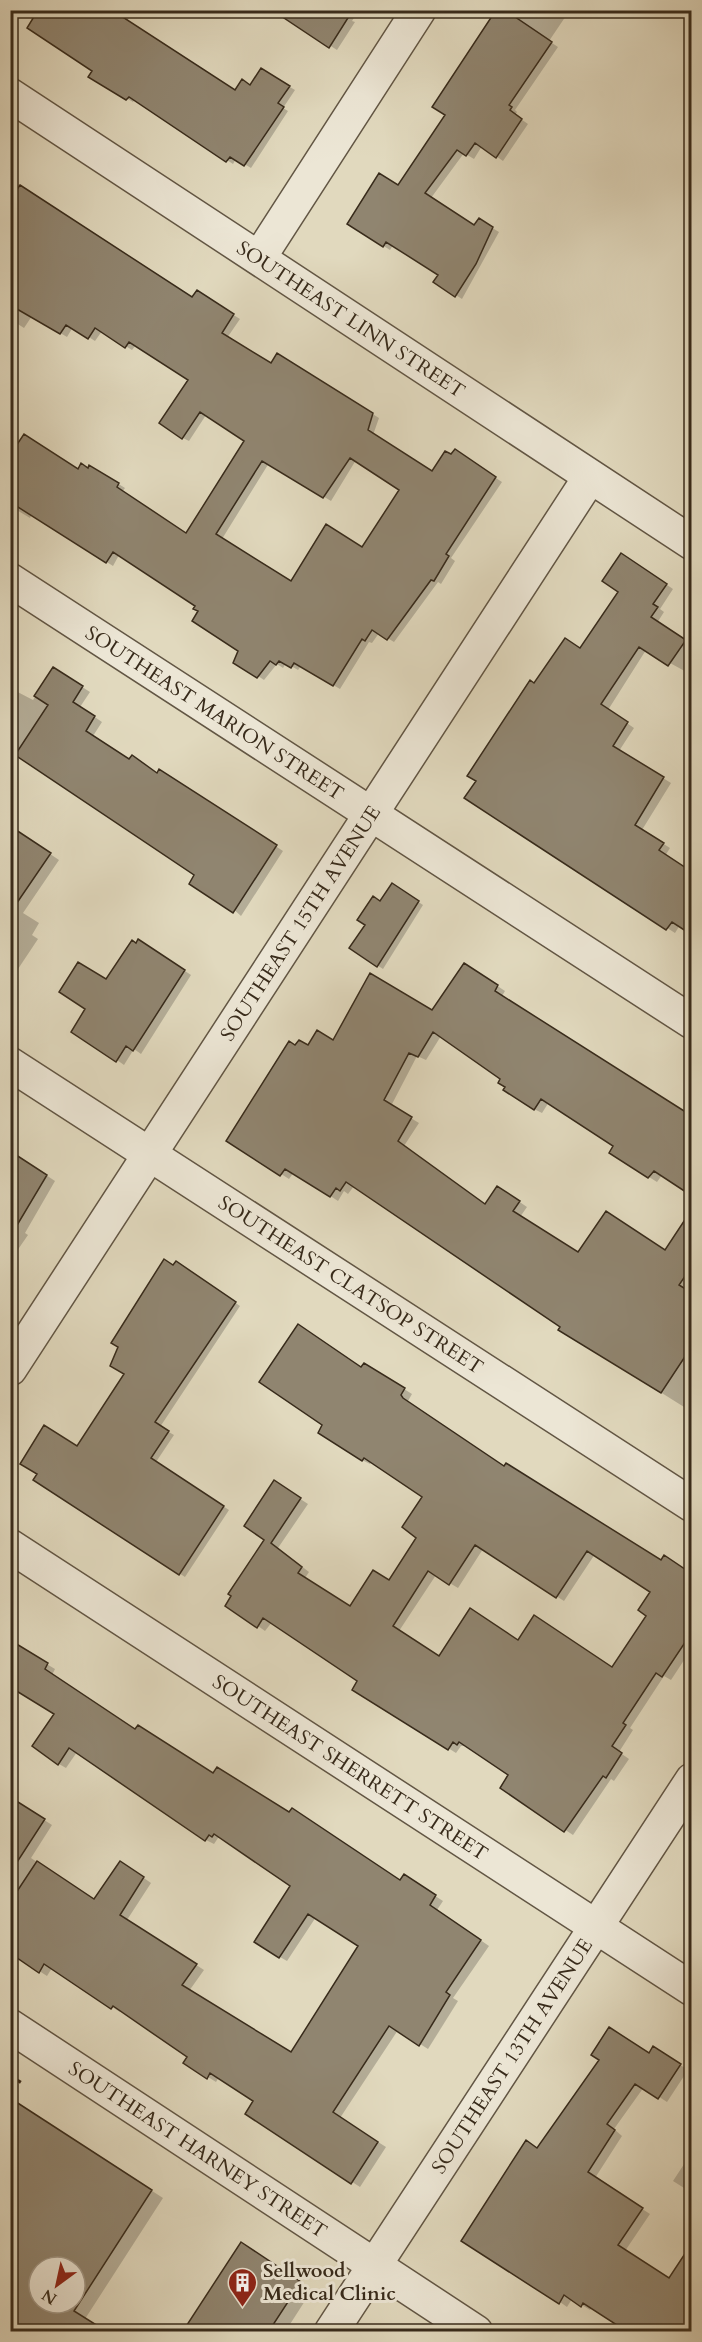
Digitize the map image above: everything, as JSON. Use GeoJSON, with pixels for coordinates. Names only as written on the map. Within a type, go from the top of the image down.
{"type":"FeatureCollection","features":[{"type":"Feature","properties":{"kind":"street"},"geometry":{"type":"LineString","coordinates":[[259,258],[419,10]]}},
{"type":"Feature","properties":{"kind":"street","name":"SOUTHEAST LINN STREET"},"geometry":{"type":"LineString","coordinates":[[10,95],[692,543]]}},
{"type":"Feature","properties":{"kind":"street","name":"SOUTHEAST 15TH AVENUE"},"geometry":{"type":"LineString","coordinates":[[10,1369],[151,1156],[590,477]]}},
{"type":"Feature","properties":{"kind":"street","name":"SOUTHEAST MARION STREET"},"geometry":{"type":"LineString","coordinates":[[10,580],[692,1022]]}},
{"type":"Feature","properties":{"kind":"street","name":"SOUTHEAST CLATSOP STREET"},"geometry":{"type":"LineString","coordinates":[[10,1064],[692,1505]]}},
{"type":"Feature","properties":{"kind":"street","name":"SOUTHEAST SHERRETT STREET"},"geometry":{"type":"LineString","coordinates":[[10,1546],[692,1989]]}},
{"type":"Feature","properties":{"kind":"street","name":"SOUTHEAST 13TH AVENUE"},"geometry":{"type":"LineString","coordinates":[[331,2331],[692,1780]]}},
{"type":"Feature","properties":{"kind":"street","name":"SOUTHEAST HARNEY STREET"},"geometry":{"type":"LineString","coordinates":[[10,2026],[476,2331]]}},
{"type":"Feature","properties":{"kind":"path"},"geometry":{"type":"LineString","coordinates":[[10,2095],[20,2080]]}},
{"type":"Feature","properties":{"kind":"building"},"geometry":{"type":"Polygon","coordinates":[[[38,10],[112,10],[235,90],[242,79],[250,85],[261,68],[290,86],[278,103],[284,107],[244,166],[230,157],[226,162],[129,97],[126,100],[88,77],[92,71],[27,28],[38,10]]]}},
{"type":"Feature","properties":{"kind":"building"},"geometry":{"type":"Polygon","coordinates":[[[272,10],[353,10],[329,48],[272,10]]]}},
{"type":"Feature","properties":{"kind":"building"},"geometry":{"type":"Polygon","coordinates":[[[496,10],[505,10],[552,42],[509,105],[512,107],[510,110],[522,119],[496,158],[475,143],[466,156],[457,150],[425,193],[474,225],[479,218],[493,227],[476,264],[455,297],[433,282],[438,275],[386,242],[383,247],[347,224],[379,173],[398,185],[445,115],[432,107],[496,10]]]}},
{"type":"Feature","properties":{"kind":"building"},"geometry":{"type":"Polygon","coordinates":[[[20,185],[192,297],[197,290],[234,314],[222,333],[271,363],[277,353],[373,413],[368,430],[432,471],[445,451],[451,454],[455,449],[496,477],[446,554],[449,556],[434,581],[431,580],[387,640],[372,630],[365,641],[362,639],[333,686],[294,663],[291,668],[279,661],[276,665],[270,661],[257,678],[233,663],[238,651],[192,621],[198,611],[193,609],[195,606],[113,552],[106,563],[10,502],[10,455],[24,434],[78,469],[81,463],[88,468],[89,465],[119,483],[117,487],[186,533],[244,441],[200,412],[182,439],[159,423],[188,380],[129,342],[125,348],[95,328],[88,339],[66,325],[60,334],[10,305],[10,200],[20,185]],[[350,458],[323,498],[262,461],[216,534],[291,581],[326,524],[362,547],[399,490],[350,458]]]}},
{"type":"Feature","properties":{"kind":"building"},"geometry":{"type":"Polygon","coordinates":[[[621,553],[667,584],[653,604],[658,607],[651,617],[686,640],[668,666],[639,647],[601,704],[628,722],[613,746],[664,777],[635,825],[664,843],[659,850],[692,872],[692,935],[672,922],[666,930],[464,798],[476,781],[467,776],[530,680],[534,683],[565,638],[580,648],[618,592],[602,581],[621,553]]]}},
{"type":"Feature","properties":{"kind":"building"},"geometry":{"type":"Polygon","coordinates":[[[53,667],[83,686],[73,702],[95,716],[86,731],[129,759],[132,755],[157,773],[159,769],[277,845],[233,913],[189,884],[194,875],[15,755],[48,705],[34,696],[53,667]]]}},
{"type":"Feature","properties":{"kind":"building"},"geometry":{"type":"Polygon","coordinates":[[[10,826],[51,853],[10,913],[10,826]]]}},
{"type":"Feature","properties":{"kind":"building"},"geometry":{"type":"Polygon","coordinates":[[[392,883],[419,901],[377,967],[349,948],[365,925],[357,920],[373,896],[380,901],[392,883]]]}},
{"type":"Feature","properties":{"kind":"building"},"geometry":{"type":"Polygon","coordinates":[[[138,939],[185,970],[133,1051],[126,1046],[116,1062],[71,1032],[85,1009],[59,992],[78,962],[106,979],[132,940],[136,943],[138,939]]]}},
{"type":"Feature","properties":{"kind":"building"},"geometry":{"type":"Polygon","coordinates":[[[464,963],[498,985],[495,991],[692,1116],[692,1196],[654,1171],[648,1178],[609,1153],[613,1146],[541,1099],[534,1110],[503,1090],[505,1087],[498,1083],[500,1079],[433,1032],[418,1057],[409,1053],[384,1100],[412,1117],[398,1141],[485,1204],[497,1186],[520,1201],[513,1211],[578,1252],[606,1211],[665,1250],[692,1209],[692,1266],[679,1285],[692,1293],[692,1346],[661,1393],[558,1330],[560,1327],[346,1182],[340,1191],[336,1188],[330,1197],[285,1169],[280,1176],[226,1141],[289,1041],[295,1045],[299,1040],[308,1045],[317,1030],[333,1040],[370,973],[432,1010],[464,963]]]}},
{"type":"Feature","properties":{"kind":"building"},"geometry":{"type":"Polygon","coordinates":[[[10,1151],[47,1175],[10,1237],[10,1151]]]}},
{"type":"Feature","properties":{"kind":"building"},"geometry":{"type":"Polygon","coordinates":[[[164,1259],[173,1265],[176,1261],[236,1302],[155,1422],[169,1431],[151,1458],[224,1506],[179,1575],[33,1480],[37,1474],[20,1464],[44,1425],[77,1446],[124,1374],[110,1366],[118,1347],[111,1343],[164,1259]]]}},
{"type":"Feature","properties":{"kind":"building"},"geometry":{"type":"Polygon","coordinates":[[[298,1324],[361,1367],[364,1363],[405,1388],[401,1395],[403,1398],[504,1466],[506,1463],[661,1560],[664,1555],[692,1574],[692,1632],[662,1677],[656,1673],[623,1723],[626,1725],[612,1746],[622,1753],[606,1778],[603,1776],[564,1832],[500,1788],[508,1775],[459,1742],[457,1745],[453,1742],[448,1750],[352,1690],[357,1681],[263,1618],[257,1628],[225,1606],[231,1596],[228,1594],[264,1540],[244,1526],[274,1480],[301,1498],[271,1543],[302,1567],[298,1573],[350,1606],[373,1570],[389,1580],[416,1538],[402,1527],[422,1497],[364,1458],[362,1461],[318,1433],[322,1425],[259,1382],[298,1324]],[[475,1545],[449,1585],[428,1571],[393,1626],[439,1656],[470,1608],[518,1640],[534,1615],[612,1667],[646,1616],[638,1610],[650,1592],[587,1551],[556,1598],[475,1545]]]}},
{"type":"Feature","properties":{"kind":"building"},"geometry":{"type":"Polygon","coordinates":[[[10,1640],[48,1663],[45,1669],[135,1729],[138,1725],[213,1773],[217,1767],[289,1812],[292,1808],[400,1880],[404,1874],[436,1895],[430,1905],[481,1940],[446,1992],[450,1995],[419,2046],[389,2026],[333,2112],[378,2142],[351,2184],[245,2114],[253,2101],[210,2073],[207,2079],[183,2063],[187,2057],[113,2006],[111,2009],[44,1964],[39,1973],[10,1953],[10,1902],[37,1861],[94,1899],[120,1861],[144,1877],[120,1915],[197,1964],[182,1985],[291,2052],[358,1946],[308,1914],[279,1958],[254,1942],[290,1886],[214,1834],[212,1837],[209,1835],[205,1841],[69,1748],[58,1765],[32,1746],[54,1714],[10,1687],[10,1640]]]}},
{"type":"Feature","properties":{"kind":"building"},"geometry":{"type":"Polygon","coordinates":[[[10,1797],[45,1819],[10,1873],[10,1797]]]}},
{"type":"Feature","properties":{"kind":"building"},"geometry":{"type":"Polygon","coordinates":[[[609,2027],[649,2053],[653,2046],[681,2064],[658,2099],[635,2084],[607,2124],[615,2130],[588,2172],[643,2208],[618,2245],[669,2278],[692,2243],[692,2331],[626,2331],[583,2303],[581,2307],[564,2295],[559,2304],[461,2241],[526,2140],[537,2148],[599,2060],[591,2055],[609,2027]]]}},
{"type":"Feature","properties":{"kind":"building"},"geometry":{"type":"Polygon","coordinates":[[[10,2098],[152,2190],[87,2291],[87,2255],[27,2255],[27,2315],[80,2315],[106,2331],[10,2331],[10,2098]]]}},
{"type":"Feature","properties":{"kind":"building","name":"Sellwood Medical Clinic"},"geometry":{"type":"Polygon","coordinates":[[[241,2242],[301,2282],[269,2331],[183,2331],[241,2242]]]}},
{"type":"Feature","properties":{"kind":"place","name":"Sellwood Medical Clinic"},"geometry":{"type":"Point","coordinates":[242,2308]}}]}
